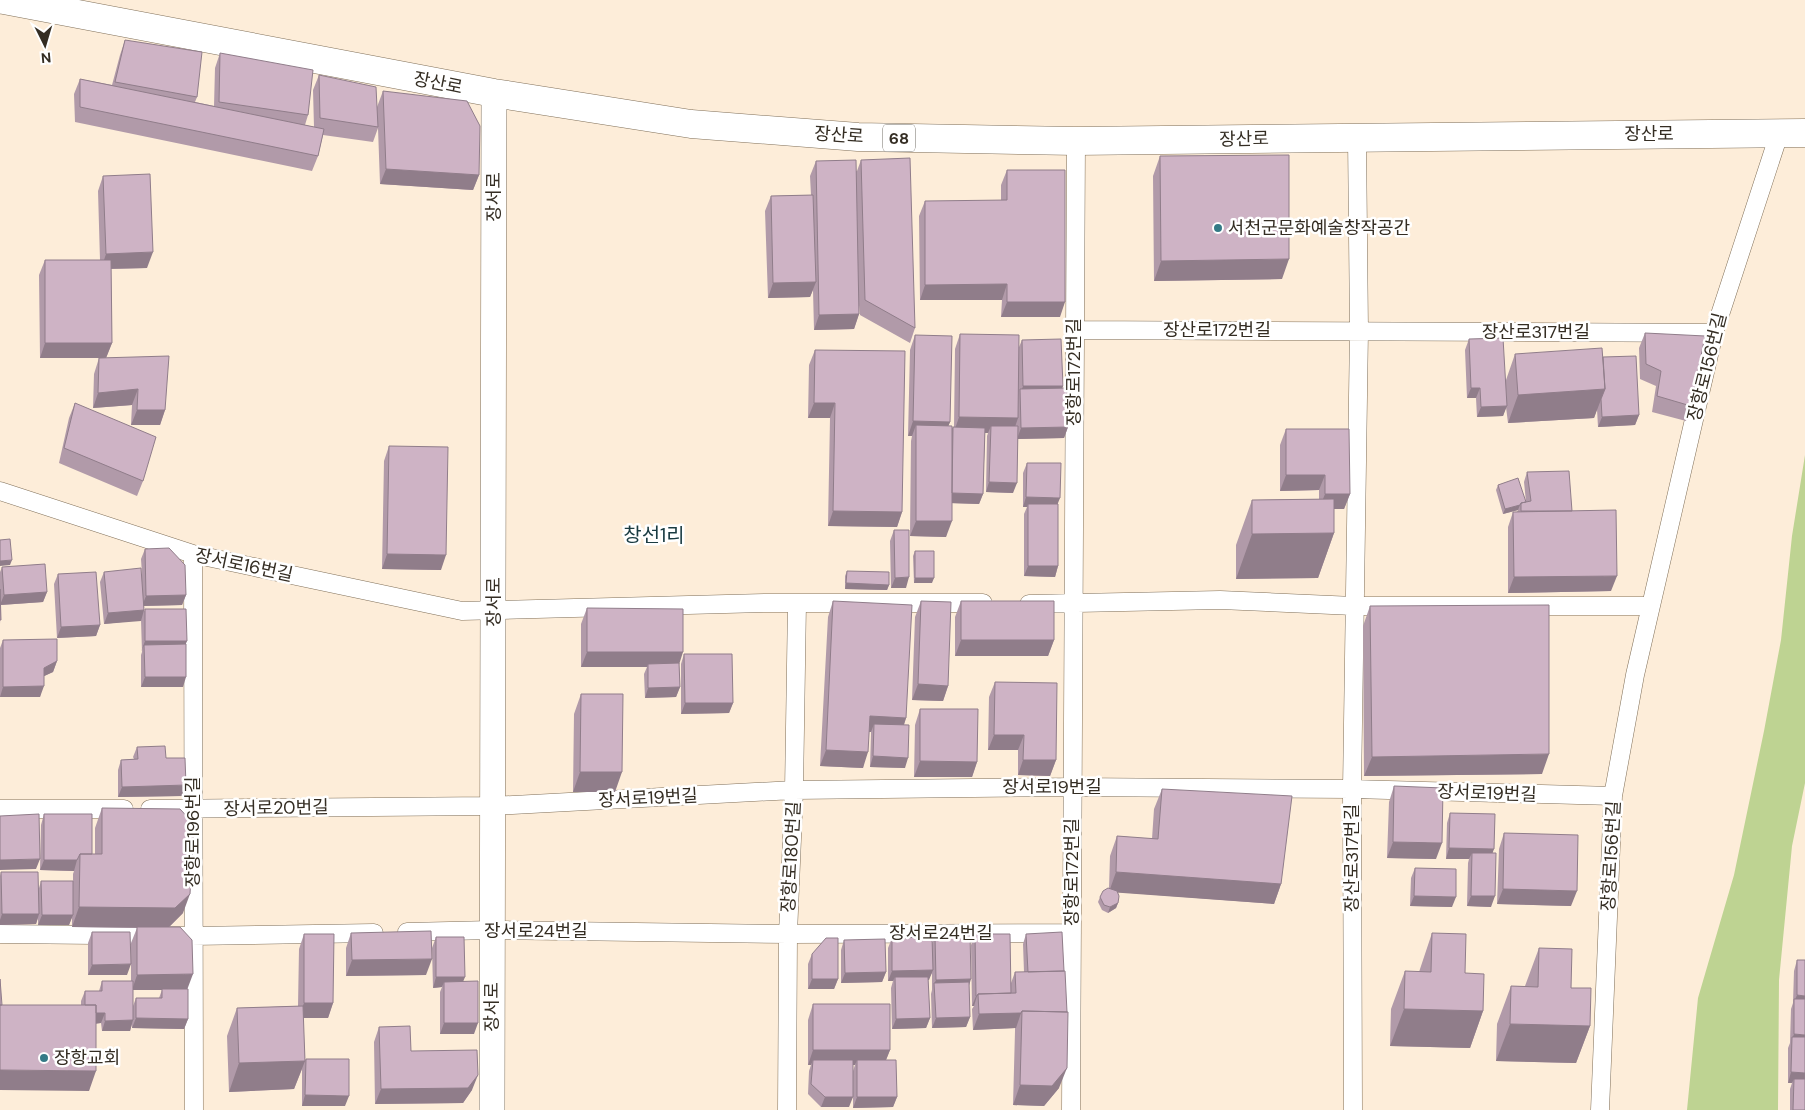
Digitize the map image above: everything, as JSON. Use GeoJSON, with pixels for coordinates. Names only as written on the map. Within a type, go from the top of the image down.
{"type":"FeatureCollection","features":[{"type":"Feature","properties":{"kind":"main road","name":"장산로"},"geometry":{"type":"LineString","coordinates":[[4,0],[494,94],[692,124],[858,137],[1076,141],[1792,133]]}},
{"type":"Feature","properties":{"kind":"main road","name":"장서로"},"geometry":{"type":"LineString","coordinates":[[492,1110],[494,94]]}},
{"type":"Feature","properties":{"kind":"street","name":"장항로156번길"},"geometry":{"type":"LineString","coordinates":[[1600,1110],[1613,796],[1635,675],[1714,333],[1792,133]]}},
{"type":"Feature","properties":{"kind":"street","name":"장산로317번길"},"geometry":{"type":"LineString","coordinates":[[1353,1110],[1352,789],[1359,331],[1356,138]]}},
{"type":"Feature","properties":{"kind":"street","name":"장항로172번길"},"geometry":{"type":"LineString","coordinates":[[1071,1110],[1073,997],[1072,604],[1076,141]]}},
{"type":"Feature","properties":{"kind":"street","name":"장산로172번길"},"geometry":{"type":"LineString","coordinates":[[1075,330],[1359,331]]}},
{"type":"Feature","properties":{"kind":"street","name":"장산로317번길"},"geometry":{"type":"LineString","coordinates":[[1359,331],[1714,333]]}},
{"type":"Feature","properties":{"kind":"street","name":"장서로16번길"},"geometry":{"type":"LineString","coordinates":[[0,491],[193,554],[462,611],[797,603],[1072,604]]}},
{"type":"Feature","properties":{"kind":"street","name":"장항로196번길"},"geometry":{"type":"LineString","coordinates":[[193,554],[194,809],[192,936],[194,1110]]}},
{"type":"Feature","properties":{"kind":"street"},"geometry":{"type":"LineString","coordinates":[[1072,604],[1220,600],[1354,606],[1651,606]]}},
{"type":"Feature","properties":{"kind":"street","name":"장항로180번길"},"geometry":{"type":"LineString","coordinates":[[786,1110],[788,934],[794,790],[797,603]]}},
{"type":"Feature","properties":{"kind":"street","name":"장서로19번길"},"geometry":{"type":"LineString","coordinates":[[492,806],[794,790],[1072,787],[1352,789],[1613,796]]}},
{"type":"Feature","properties":{"kind":"street","name":"장서로20번길"},"geometry":{"type":"LineString","coordinates":[[0,809],[492,806]]}},
{"type":"Feature","properties":{"kind":"street","name":"장서로24번길"},"geometry":{"type":"LineString","coordinates":[[0,934],[192,936],[492,930],[788,934],[1072,933]]}},
{"type":"Feature","properties":{"kind":"green space"},"geometry":{"type":"Polygon","coordinates":[[[1805,455],[1805,783],[1792,846],[1779,980],[1778,1110],[1687,1110],[1698,998],[1734,875],[1781,640],[1792,536],[1805,455]]]}},
{"type":"Feature","properties":{"kind":"building"},"geometry":{"type":"Polygon","coordinates":[[[125,40],[202,52],[197,97],[115,82],[125,40]]]}},
{"type":"Feature","properties":{"kind":"building"},"geometry":{"type":"Polygon","coordinates":[[[220,53],[313,70],[308,115],[219,102],[220,53]]]}},
{"type":"Feature","properties":{"kind":"building"},"geometry":{"type":"Polygon","coordinates":[[[319,75],[376,87],[378,127],[320,118],[319,75]]]}},
{"type":"Feature","properties":{"kind":"building"},"geometry":{"type":"Polygon","coordinates":[[[80,79],[324,129],[318,156],[80,107],[80,79]]]}},
{"type":"Feature","properties":{"kind":"building"},"geometry":{"type":"Polygon","coordinates":[[[383,91],[467,101],[480,126],[479,175],[386,169],[383,91]]]}},
{"type":"Feature","properties":{"kind":"building","name":"서천군문화예술창작공간"},"geometry":{"type":"Polygon","coordinates":[[[1289,155],[1289,259],[1161,261],[1160,156],[1289,155]]]}},
{"type":"Feature","properties":{"kind":"building"},"geometry":{"type":"Polygon","coordinates":[[[910,158],[915,328],[865,300],[861,160],[910,158]]]}},
{"type":"Feature","properties":{"kind":"building"},"geometry":{"type":"Polygon","coordinates":[[[856,160],[859,314],[819,315],[816,161],[856,160]]]}},
{"type":"Feature","properties":{"kind":"building"},"geometry":{"type":"Polygon","coordinates":[[[1007,170],[1065,170],[1065,302],[1007,302],[1007,284],[925,285],[925,201],[1007,200],[1007,170]]]}},
{"type":"Feature","properties":{"kind":"building"},"geometry":{"type":"Polygon","coordinates":[[[150,174],[153,252],[106,254],[103,176],[150,174]]]}},
{"type":"Feature","properties":{"kind":"building"},"geometry":{"type":"Polygon","coordinates":[[[813,195],[816,282],[773,283],[771,196],[813,195]]]}},
{"type":"Feature","properties":{"kind":"building"},"geometry":{"type":"Polygon","coordinates":[[[45,260],[111,260],[112,343],[45,343],[45,260]]]}},
{"type":"Feature","properties":{"kind":"building"},"geometry":{"type":"Polygon","coordinates":[[[1645,333],[1705,336],[1691,406],[1657,396],[1661,371],[1646,364],[1645,333]]]}},
{"type":"Feature","properties":{"kind":"building"},"geometry":{"type":"Polygon","coordinates":[[[960,334],[1019,335],[1018,418],[959,417],[960,334]]]}},
{"type":"Feature","properties":{"kind":"building"},"geometry":{"type":"Polygon","coordinates":[[[915,335],[952,336],[950,422],[913,421],[915,335]]]}},
{"type":"Feature","properties":{"kind":"building"},"geometry":{"type":"Polygon","coordinates":[[[1503,338],[1507,406],[1481,407],[1480,388],[1471,388],[1469,339],[1503,338]]]}},
{"type":"Feature","properties":{"kind":"building"},"geometry":{"type":"Polygon","coordinates":[[[1061,339],[1063,386],[1023,386],[1022,340],[1061,339]]]}},
{"type":"Feature","properties":{"kind":"building"},"geometry":{"type":"Polygon","coordinates":[[[1602,348],[1605,389],[1518,395],[1515,354],[1602,348]]]}},
{"type":"Feature","properties":{"kind":"building"},"geometry":{"type":"Polygon","coordinates":[[[815,350],[905,351],[902,512],[833,511],[835,403],[814,403],[815,350]]]}},
{"type":"Feature","properties":{"kind":"building"},"geometry":{"type":"Polygon","coordinates":[[[169,356],[165,410],[137,410],[138,389],[98,393],[99,358],[169,356]]]}},
{"type":"Feature","properties":{"kind":"building"},"geometry":{"type":"Polygon","coordinates":[[[1636,356],[1639,415],[1602,417],[1601,399],[1605,389],[1603,357],[1636,356]]]}},
{"type":"Feature","properties":{"kind":"building"},"geometry":{"type":"Polygon","coordinates":[[[1067,388],[1068,427],[1021,428],[1020,389],[1067,388]]]}},
{"type":"Feature","properties":{"kind":"building"},"geometry":{"type":"Polygon","coordinates":[[[75,403],[156,437],[143,481],[64,448],[75,403]]]}},
{"type":"Feature","properties":{"kind":"building"},"geometry":{"type":"Polygon","coordinates":[[[916,425],[952,426],[952,521],[916,521],[916,425]]]}},
{"type":"Feature","properties":{"kind":"building"},"geometry":{"type":"Polygon","coordinates":[[[991,426],[1018,426],[1017,483],[989,482],[991,426]]]}},
{"type":"Feature","properties":{"kind":"building"},"geometry":{"type":"Polygon","coordinates":[[[953,427],[985,428],[983,494],[952,493],[953,427]]]}},
{"type":"Feature","properties":{"kind":"building"},"geometry":{"type":"Polygon","coordinates":[[[1286,429],[1349,429],[1350,494],[1325,494],[1325,475],[1286,475],[1286,429]]]}},
{"type":"Feature","properties":{"kind":"building"},"geometry":{"type":"Polygon","coordinates":[[[389,446],[448,447],[446,555],[387,554],[389,446]]]}},
{"type":"Feature","properties":{"kind":"building"},"geometry":{"type":"Polygon","coordinates":[[[1027,463],[1061,463],[1060,498],[1026,497],[1027,463]]]}},
{"type":"Feature","properties":{"kind":"building"},"geometry":{"type":"Polygon","coordinates":[[[1569,471],[1572,511],[1521,511],[1521,503],[1531,501],[1527,472],[1569,471]]]}},
{"type":"Feature","properties":{"kind":"building"},"geometry":{"type":"Polygon","coordinates":[[[1518,478],[1526,502],[1505,509],[1498,485],[1518,478]]]}},
{"type":"Feature","properties":{"kind":"building"},"geometry":{"type":"Polygon","coordinates":[[[1334,499],[1334,533],[1252,534],[1252,500],[1334,499]]]}},
{"type":"Feature","properties":{"kind":"building"},"geometry":{"type":"Polygon","coordinates":[[[1028,504],[1058,504],[1058,566],[1028,566],[1028,504]]]}},
{"type":"Feature","properties":{"kind":"building"},"geometry":{"type":"Polygon","coordinates":[[[1616,510],[1617,576],[1514,577],[1513,512],[1616,510]]]}},
{"type":"Feature","properties":{"kind":"building"},"geometry":{"type":"Polygon","coordinates":[[[894,530],[909,530],[909,577],[895,578],[894,530]]]}},
{"type":"Feature","properties":{"kind":"building"},"geometry":{"type":"Polygon","coordinates":[[[10,539],[12,560],[0,561],[0,540],[10,539]]]}},
{"type":"Feature","properties":{"kind":"building"},"geometry":{"type":"Polygon","coordinates":[[[169,548],[185,565],[186,595],[146,596],[145,549],[169,548]]]}},
{"type":"Feature","properties":{"kind":"building"},"geometry":{"type":"Polygon","coordinates":[[[915,551],[934,551],[934,578],[915,578],[915,551]]]}},
{"type":"Feature","properties":{"kind":"building"},"geometry":{"type":"Polygon","coordinates":[[[45,564],[47,592],[4,595],[2,567],[45,564]]]}},
{"type":"Feature","properties":{"kind":"building"},"geometry":{"type":"Polygon","coordinates":[[[141,568],[144,610],[108,613],[104,572],[141,568]]]}},
{"type":"Feature","properties":{"kind":"building"},"geometry":{"type":"Polygon","coordinates":[[[847,571],[889,572],[889,585],[846,583],[847,571]]]}},
{"type":"Feature","properties":{"kind":"building"},"geometry":{"type":"Polygon","coordinates":[[[96,572],[100,625],[61,627],[58,574],[96,572]]]}},
{"type":"Feature","properties":{"kind":"building"},"geometry":{"type":"Polygon","coordinates":[[[833,601],[912,605],[906,718],[870,716],[868,752],[826,750],[833,601]]]}},
{"type":"Feature","properties":{"kind":"building"},"geometry":{"type":"Polygon","coordinates":[[[921,601],[951,602],[948,686],[918,684],[921,601]]]}},
{"type":"Feature","properties":{"kind":"building"},"geometry":{"type":"Polygon","coordinates":[[[961,601],[1054,601],[1054,640],[961,640],[961,601]]]}},
{"type":"Feature","properties":{"kind":"building"},"geometry":{"type":"Polygon","coordinates":[[[1549,605],[1549,754],[1372,757],[1370,606],[1549,605]]]}},
{"type":"Feature","properties":{"kind":"building"},"geometry":{"type":"Polygon","coordinates":[[[587,608],[683,609],[683,652],[587,652],[587,608]]]}},
{"type":"Feature","properties":{"kind":"building"},"geometry":{"type":"Polygon","coordinates":[[[145,609],[186,609],[187,641],[145,641],[145,609]]]}},
{"type":"Feature","properties":{"kind":"building"},"geometry":{"type":"Polygon","coordinates":[[[57,639],[57,661],[44,668],[44,686],[3,687],[3,640],[57,639]]]}},
{"type":"Feature","properties":{"kind":"building"},"geometry":{"type":"Polygon","coordinates":[[[186,644],[186,677],[145,677],[144,645],[186,644]]]}},
{"type":"Feature","properties":{"kind":"building"},"geometry":{"type":"Polygon","coordinates":[[[684,654],[732,654],[733,703],[685,703],[684,654]]]}},
{"type":"Feature","properties":{"kind":"building"},"geometry":{"type":"Polygon","coordinates":[[[679,663],[680,687],[648,688],[648,664],[679,663]]]}},
{"type":"Feature","properties":{"kind":"building"},"geometry":{"type":"Polygon","coordinates":[[[995,682],[1057,683],[1056,760],[1023,760],[1024,735],[994,735],[995,682]]]}},
{"type":"Feature","properties":{"kind":"building"},"geometry":{"type":"Polygon","coordinates":[[[581,694],[623,694],[622,772],[580,772],[581,694]]]}},
{"type":"Feature","properties":{"kind":"building"},"geometry":{"type":"Polygon","coordinates":[[[920,709],[978,709],[977,762],[920,761],[920,709]]]}},
{"type":"Feature","properties":{"kind":"building"},"geometry":{"type":"Polygon","coordinates":[[[874,724],[909,725],[908,758],[873,756],[874,724]]]}},
{"type":"Feature","properties":{"kind":"building"},"geometry":{"type":"Polygon","coordinates":[[[165,746],[166,758],[185,758],[186,785],[122,787],[121,760],[138,759],[137,747],[165,746]]]}},
{"type":"Feature","properties":{"kind":"building"},"geometry":{"type":"Polygon","coordinates":[[[1394,786],[1443,788],[1442,843],[1393,842],[1394,786]]]}},
{"type":"Feature","properties":{"kind":"building"},"geometry":{"type":"Polygon","coordinates":[[[1162,789],[1292,796],[1281,884],[1116,872],[1117,836],[1158,839],[1162,789]]]}},
{"type":"Feature","properties":{"kind":"building"},"geometry":{"type":"Polygon","coordinates":[[[102,808],[180,809],[194,824],[190,894],[175,908],[79,907],[80,854],[102,854],[102,808]]]}},
{"type":"Feature","properties":{"kind":"building"},"geometry":{"type":"Polygon","coordinates":[[[1450,813],[1495,814],[1494,849],[1449,848],[1450,813]]]}},
{"type":"Feature","properties":{"kind":"building"},"geometry":{"type":"Polygon","coordinates":[[[39,814],[40,859],[0,860],[0,816],[39,814]]]}},
{"type":"Feature","properties":{"kind":"building"},"geometry":{"type":"Polygon","coordinates":[[[44,814],[92,814],[92,854],[80,854],[77,860],[44,860],[44,814]]]}},
{"type":"Feature","properties":{"kind":"building"},"geometry":{"type":"Polygon","coordinates":[[[1504,833],[1578,835],[1577,891],[1503,889],[1504,833]]]}},
{"type":"Feature","properties":{"kind":"building"},"geometry":{"type":"Polygon","coordinates":[[[1472,853],[1496,853],[1495,896],[1471,896],[1472,853]]]}},
{"type":"Feature","properties":{"kind":"building"},"geometry":{"type":"Polygon","coordinates":[[[1415,868],[1456,869],[1456,897],[1414,896],[1415,868]]]}},
{"type":"Feature","properties":{"kind":"building"},"geometry":{"type":"Polygon","coordinates":[[[1,872],[38,872],[39,914],[2,914],[1,872]]]}},
{"type":"Feature","properties":{"kind":"building"},"geometry":{"type":"Polygon","coordinates":[[[41,881],[73,881],[73,915],[42,915],[41,881]]]}},
{"type":"Feature","properties":{"kind":"building"},"geometry":{"type":"Polygon","coordinates":[[[1108,888],[1117,891],[1119,896],[1118,903],[1110,907],[1104,905],[1100,897],[1103,891],[1108,888]]]}},
{"type":"Feature","properties":{"kind":"building"},"geometry":{"type":"Polygon","coordinates":[[[137,927],[180,927],[192,940],[193,974],[137,975],[137,927]]]}},
{"type":"Feature","properties":{"kind":"building"},"geometry":{"type":"Polygon","coordinates":[[[431,931],[432,959],[352,960],[351,933],[431,931]]]}},
{"type":"Feature","properties":{"kind":"building"},"geometry":{"type":"Polygon","coordinates":[[[92,932],[130,932],[131,964],[92,965],[92,932]]]}},
{"type":"Feature","properties":{"kind":"building"},"geometry":{"type":"Polygon","coordinates":[[[1062,932],[1064,971],[1028,972],[1026,934],[1062,932]]]}},
{"type":"Feature","properties":{"kind":"building"},"geometry":{"type":"Polygon","coordinates":[[[1432,933],[1466,934],[1465,973],[1484,974],[1483,1011],[1404,1009],[1405,971],[1431,972],[1432,933]]]}},
{"type":"Feature","properties":{"kind":"building"},"geometry":{"type":"Polygon","coordinates":[[[304,934],[334,934],[333,1003],[304,1003],[304,934]]]}},
{"type":"Feature","properties":{"kind":"building"},"geometry":{"type":"Polygon","coordinates":[[[975,934],[1010,934],[1011,993],[978,994],[976,996],[975,934]]]}},
{"type":"Feature","properties":{"kind":"building"},"geometry":{"type":"Polygon","coordinates":[[[970,935],[971,979],[936,980],[935,936],[970,935]]]}},
{"type":"Feature","properties":{"kind":"building"},"geometry":{"type":"Polygon","coordinates":[[[436,937],[464,937],[465,977],[436,977],[436,937]]]}},
{"type":"Feature","properties":{"kind":"building"},"geometry":{"type":"Polygon","coordinates":[[[932,937],[933,970],[892,971],[892,938],[932,937]]]}},
{"type":"Feature","properties":{"kind":"building"},"geometry":{"type":"Polygon","coordinates":[[[826,938],[838,938],[838,979],[812,979],[812,954],[826,938]]]}},
{"type":"Feature","properties":{"kind":"building"},"geometry":{"type":"Polygon","coordinates":[[[885,939],[886,972],[845,973],[844,940],[885,939]]]}},
{"type":"Feature","properties":{"kind":"building"},"geometry":{"type":"Polygon","coordinates":[[[1539,948],[1572,949],[1571,988],[1591,988],[1590,1026],[1510,1024],[1511,986],[1538,987],[1539,948]]]}},
{"type":"Feature","properties":{"kind":"building"},"geometry":{"type":"Polygon","coordinates":[[[1797,960],[1805,960],[1805,996],[1797,995],[1797,960]]]}},
{"type":"Feature","properties":{"kind":"building"},"geometry":{"type":"Polygon","coordinates":[[[1065,971],[1067,1012],[1022,1011],[1021,1013],[979,1014],[978,994],[1016,993],[1015,972],[1065,971]]]}},
{"type":"Feature","properties":{"kind":"building"},"geometry":{"type":"Polygon","coordinates":[[[895,977],[928,977],[930,1018],[896,1019],[895,977]]]}},
{"type":"Feature","properties":{"kind":"building"},"geometry":{"type":"Polygon","coordinates":[[[0,979],[2,1005],[0,1005],[0,979]]]}},
{"type":"Feature","properties":{"kind":"building"},"geometry":{"type":"Polygon","coordinates":[[[102,981],[133,981],[133,1020],[105,1021],[105,1013],[96,1013],[96,1005],[85,1005],[85,991],[102,991],[102,981]]]}},
{"type":"Feature","properties":{"kind":"building"},"geometry":{"type":"Polygon","coordinates":[[[478,981],[478,1023],[444,1023],[444,982],[478,981]]]}},
{"type":"Feature","properties":{"kind":"building"},"geometry":{"type":"Polygon","coordinates":[[[969,982],[970,1017],[936,1018],[934,983],[969,982]]]}},
{"type":"Feature","properties":{"kind":"building"},"geometry":{"type":"Polygon","coordinates":[[[162,989],[188,989],[188,1019],[136,1018],[136,998],[162,998],[162,989]]]}},
{"type":"Feature","properties":{"kind":"building"},"geometry":{"type":"Polygon","coordinates":[[[1794,999],[1805,999],[1805,1035],[1794,1034],[1794,999]]]}},
{"type":"Feature","properties":{"kind":"building"},"geometry":{"type":"Polygon","coordinates":[[[813,1004],[890,1004],[890,1050],[813,1050],[813,1004]]]}},
{"type":"Feature","properties":{"kind":"building","name":"장항교회"},"geometry":{"type":"Polygon","coordinates":[[[0,1005],[96,1005],[96,1071],[0,1070],[0,1005]]]}},
{"type":"Feature","properties":{"kind":"building"},"geometry":{"type":"Polygon","coordinates":[[[303,1006],[305,1061],[239,1063],[237,1008],[303,1006]]]}},
{"type":"Feature","properties":{"kind":"building"},"geometry":{"type":"Polygon","coordinates":[[[1022,1011],[1068,1012],[1067,1068],[1052,1086],[1020,1085],[1022,1011]]]}},
{"type":"Feature","properties":{"kind":"building"},"geometry":{"type":"Polygon","coordinates":[[[410,1026],[411,1051],[477,1050],[478,1075],[468,1088],[381,1089],[379,1027],[410,1026]]]}},
{"type":"Feature","properties":{"kind":"building"},"geometry":{"type":"Polygon","coordinates":[[[1792,1037],[1805,1037],[1805,1073],[1791,1072],[1792,1037]]]}},
{"type":"Feature","properties":{"kind":"building"},"geometry":{"type":"Polygon","coordinates":[[[306,1059],[349,1059],[349,1096],[305,1095],[306,1059]]]}},
{"type":"Feature","properties":{"kind":"building"},"geometry":{"type":"Polygon","coordinates":[[[813,1060],[853,1060],[853,1097],[825,1097],[811,1084],[813,1060]]]}},
{"type":"Feature","properties":{"kind":"building"},"geometry":{"type":"Polygon","coordinates":[[[857,1060],[896,1060],[897,1097],[857,1097],[857,1060]]]}},
{"type":"Feature","properties":{"kind":"building"},"geometry":{"type":"Polygon","coordinates":[[[1794,1079],[1805,1079],[1805,1110],[1793,1110],[1794,1079]]]}},
{"type":"Feature","properties":{"kind":"place","name":"서천군문화예술창작공간"},"geometry":{"type":"Point","coordinates":[1218,228]}},
{"type":"Feature","properties":{"kind":"place","name":"장항교회"},"geometry":{"type":"Point","coordinates":[44,1058]}},
{"type":"Feature","properties":{"kind":"district","name":"창선1리"},"geometry":{"type":"Point","coordinates":[654,535]}}]}
